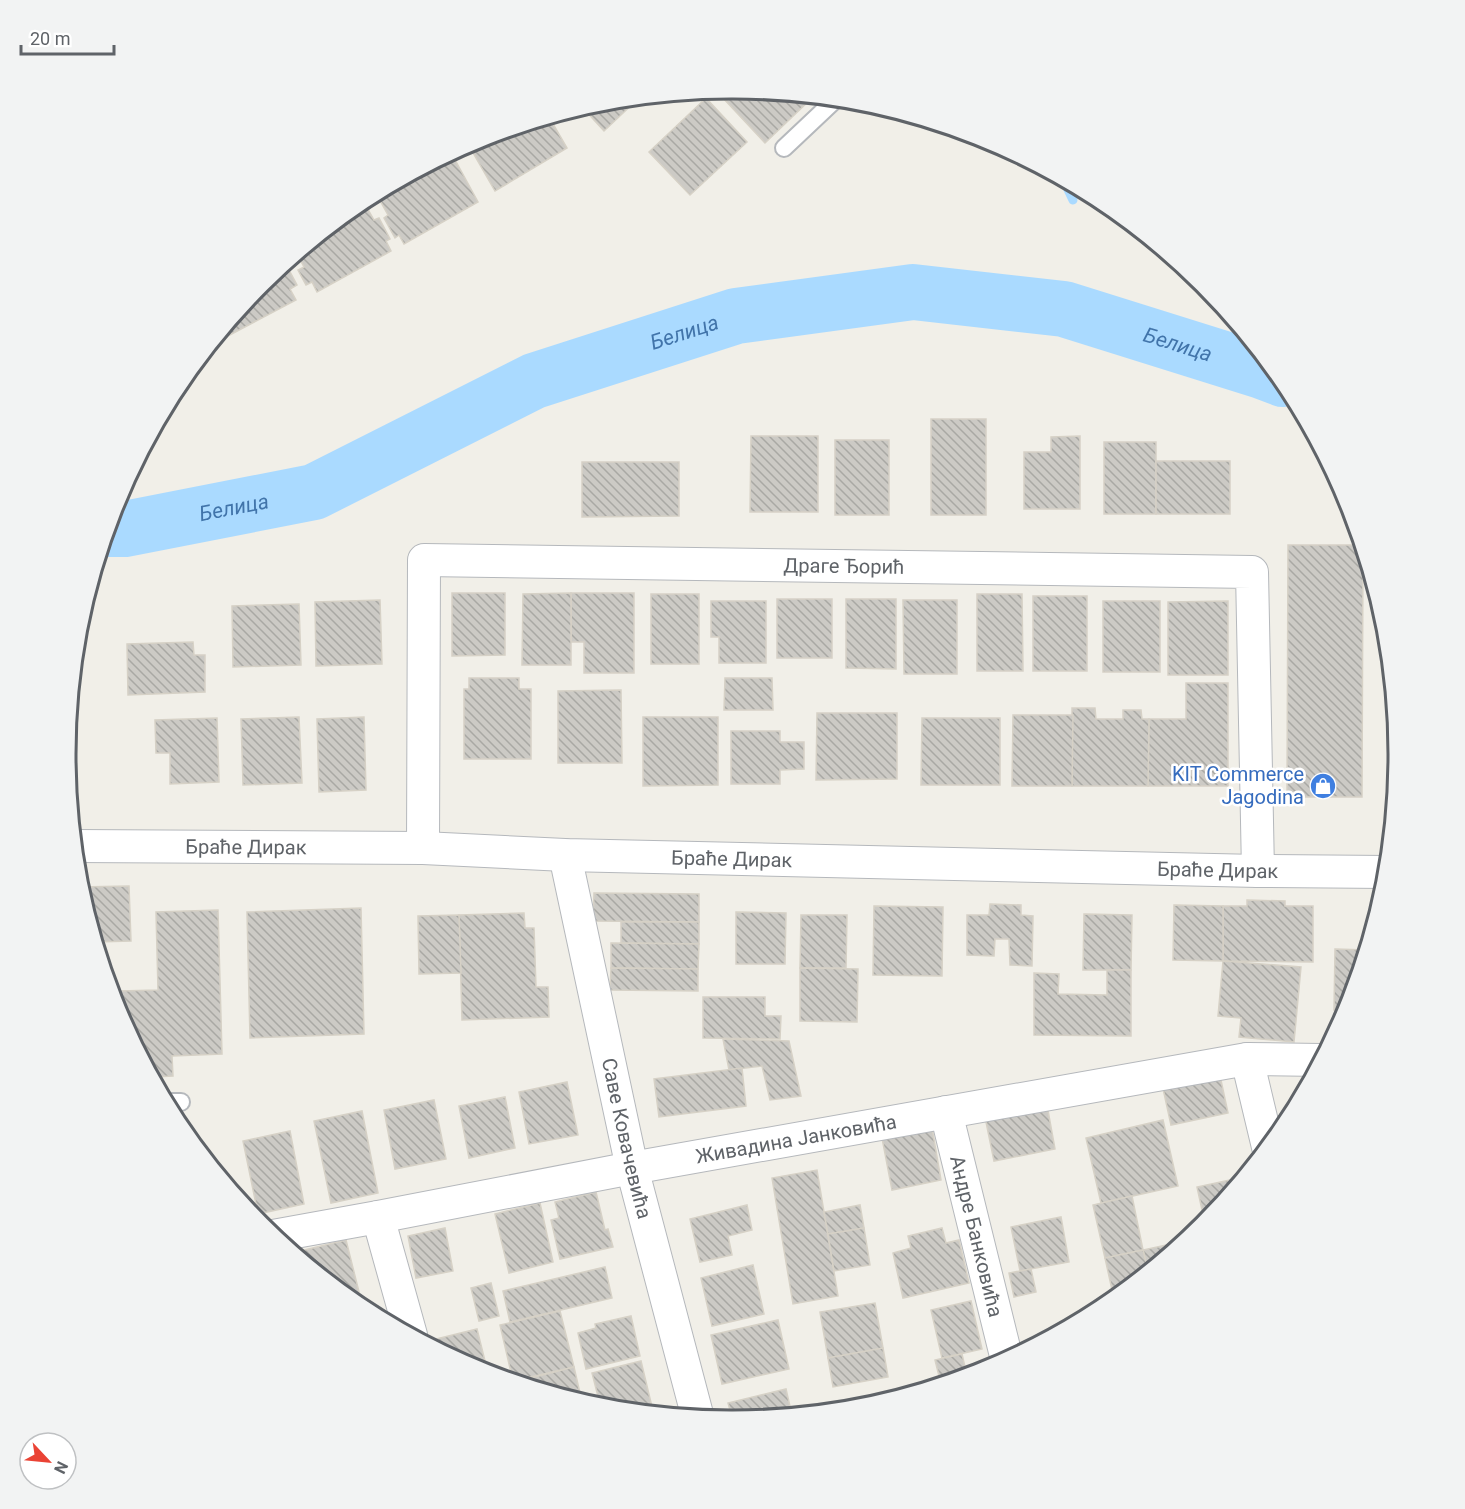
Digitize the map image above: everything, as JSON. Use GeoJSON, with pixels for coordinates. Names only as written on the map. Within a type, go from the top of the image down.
{"type":"FeatureCollection","features":[{"type":"Feature","properties":{"kind":"street","name":"Драге Ђорић"},"geometry":{"type":"LineString","coordinates":[[423,848],[424,560],[1252,572],[1258,872]]}},
{"type":"Feature","properties":{"kind":"street","name":"Браће Дирак"},"geometry":{"type":"LineString","coordinates":[[83,846],[423,848],[565,855],[1258,872],[1378,872]]}},
{"type":"Feature","properties":{"kind":"street","name":"Саве Ковачевића"},"geometry":{"type":"LineString","coordinates":[[565,855],[632,1168],[696,1409]]}},
{"type":"Feature","properties":{"kind":"street","name":"Живадина Јанковића"},"geometry":{"type":"LineString","coordinates":[[285,1234],[632,1168],[1247,1059],[1313,1060]]}},
{"type":"Feature","properties":{"kind":"street"},"geometry":{"type":"LineString","coordinates":[[1247,1059],[1265,1137]]}},
{"type":"Feature","properties":{"kind":"street","name":"Андре Банковића"},"geometry":{"type":"LineString","coordinates":[[946,1112],[1005,1351]]}},
{"type":"Feature","properties":{"kind":"street"},"geometry":{"type":"LineString","coordinates":[[378,1217],[408,1325]]}},
{"type":"Feature","properties":{"kind":"lane"},"geometry":{"type":"LineString","coordinates":[[784,148],[829,106]]}},
{"type":"Feature","properties":{"kind":"building"},"geometry":{"type":"Polygon","coordinates":[[[723,98],[807,103],[765,143],[723,98]]]}},
{"type":"Feature","properties":{"kind":"building"},"geometry":{"type":"Polygon","coordinates":[[[705,99],[707,99],[747,142],[690,195],[649,152],[705,99]]]}},
{"type":"Feature","properties":{"kind":"building"},"geometry":{"type":"Polygon","coordinates":[[[630,107],[604,131],[589,115],[630,107]]]}},
{"type":"Feature","properties":{"kind":"building"},"geometry":{"type":"Polygon","coordinates":[[[553,124],[567,148],[495,191],[473,152],[553,124]]]}},
{"type":"Feature","properties":{"kind":"building"},"geometry":{"type":"Polygon","coordinates":[[[455,160],[478,202],[404,244],[399,235],[395,238],[384,218],[388,215],[380,201],[455,160]]]}},
{"type":"Feature","properties":{"kind":"building"},"geometry":{"type":"Polygon","coordinates":[[[368,209],[374,220],[379,218],[390,239],[386,241],[391,251],[317,292],[312,282],[306,285],[298,270],[304,267],[301,261],[368,209]]]}},
{"type":"Feature","properties":{"kind":"building"},"geometry":{"type":"Polygon","coordinates":[[[290,271],[297,285],[290,289],[296,300],[227,336],[290,271]]]}},
{"type":"Feature","properties":{"kind":"building"},"geometry":{"type":"Polygon","coordinates":[[[931,419],[986,419],[986,515],[931,515],[931,419]]]}},
{"type":"Feature","properties":{"kind":"building"},"geometry":{"type":"Polygon","coordinates":[[[751,436],[818,436],[818,512],[750,512],[751,436]]]}},
{"type":"Feature","properties":{"kind":"building"},"geometry":{"type":"Polygon","coordinates":[[[1080,436],[1080,509],[1024,509],[1024,452],[1051,452],[1051,437],[1080,436]]]}},
{"type":"Feature","properties":{"kind":"building"},"geometry":{"type":"Polygon","coordinates":[[[835,440],[889,440],[889,515],[835,515],[835,440]]]}},
{"type":"Feature","properties":{"kind":"building"},"geometry":{"type":"Polygon","coordinates":[[[1104,442],[1156,442],[1156,514],[1104,514],[1104,442]]]}},
{"type":"Feature","properties":{"kind":"building"},"geometry":{"type":"Polygon","coordinates":[[[1156,461],[1230,461],[1230,514],[1156,514],[1156,461]]]}},
{"type":"Feature","properties":{"kind":"building"},"geometry":{"type":"Polygon","coordinates":[[[582,462],[679,462],[679,516],[582,517],[582,462]]]}},
{"type":"Feature","properties":{"kind":"building"},"geometry":{"type":"Polygon","coordinates":[[[1288,545],[1354,545],[1363,574],[1362,797],[1287,797],[1288,545]]]}},
{"type":"Feature","properties":{"kind":"building"},"geometry":{"type":"Polygon","coordinates":[[[452,593],[505,593],[505,655],[452,656],[452,593]]]}},
{"type":"Feature","properties":{"kind":"building"},"geometry":{"type":"Polygon","coordinates":[[[571,593],[634,593],[634,673],[584,673],[584,642],[571,642],[571,593]]]}},
{"type":"Feature","properties":{"kind":"building"},"geometry":{"type":"Polygon","coordinates":[[[571,593],[571,665],[522,665],[523,594],[571,593]]]}},
{"type":"Feature","properties":{"kind":"building"},"geometry":{"type":"Polygon","coordinates":[[[651,594],[699,594],[699,664],[651,664],[651,594]]]}},
{"type":"Feature","properties":{"kind":"building"},"geometry":{"type":"Polygon","coordinates":[[[977,594],[1022,594],[1023,671],[977,671],[977,594]]]}},
{"type":"Feature","properties":{"kind":"building"},"geometry":{"type":"Polygon","coordinates":[[[1033,596],[1087,596],[1087,671],[1033,671],[1033,596]]]}},
{"type":"Feature","properties":{"kind":"building"},"geometry":{"type":"Polygon","coordinates":[[[777,599],[832,599],[832,658],[777,658],[777,599]]]}},
{"type":"Feature","properties":{"kind":"building"},"geometry":{"type":"Polygon","coordinates":[[[846,599],[896,599],[896,669],[846,668],[846,599]]]}},
{"type":"Feature","properties":{"kind":"building"},"geometry":{"type":"Polygon","coordinates":[[[380,600],[382,664],[316,666],[315,602],[380,600]]]}},
{"type":"Feature","properties":{"kind":"building"},"geometry":{"type":"Polygon","coordinates":[[[903,600],[957,600],[957,674],[904,674],[903,600]]]}},
{"type":"Feature","properties":{"kind":"building"},"geometry":{"type":"Polygon","coordinates":[[[711,601],[766,601],[766,663],[719,663],[719,637],[711,637],[711,601]]]}},
{"type":"Feature","properties":{"kind":"building"},"geometry":{"type":"Polygon","coordinates":[[[1103,601],[1160,601],[1160,672],[1103,672],[1103,601]]]}},
{"type":"Feature","properties":{"kind":"building"},"geometry":{"type":"Polygon","coordinates":[[[1228,601],[1228,675],[1168,675],[1168,602],[1228,601]]]}},
{"type":"Feature","properties":{"kind":"building"},"geometry":{"type":"Polygon","coordinates":[[[299,604],[301,665],[233,667],[232,606],[299,604]]]}},
{"type":"Feature","properties":{"kind":"building"},"geometry":{"type":"Polygon","coordinates":[[[193,642],[194,655],[205,655],[205,692],[128,695],[127,644],[193,642]]]}},
{"type":"Feature","properties":{"kind":"building"},"geometry":{"type":"Polygon","coordinates":[[[469,678],[519,678],[519,689],[531,689],[531,759],[464,759],[464,689],[469,689],[469,678]]]}},
{"type":"Feature","properties":{"kind":"building"},"geometry":{"type":"Polygon","coordinates":[[[725,678],[772,678],[773,710],[724,710],[725,678]]]}},
{"type":"Feature","properties":{"kind":"building"},"geometry":{"type":"Polygon","coordinates":[[[1186,683],[1228,683],[1228,786],[1148,786],[1149,719],[1186,719],[1186,683]]]}},
{"type":"Feature","properties":{"kind":"building"},"geometry":{"type":"Polygon","coordinates":[[[621,690],[622,763],[558,763],[558,691],[621,690]]]}},
{"type":"Feature","properties":{"kind":"building"},"geometry":{"type":"Polygon","coordinates":[[[1072,708],[1095,708],[1096,719],[1123,719],[1123,710],[1141,710],[1142,719],[1149,719],[1148,786],[1072,786],[1072,708]]]}},
{"type":"Feature","properties":{"kind":"building"},"geometry":{"type":"Polygon","coordinates":[[[817,713],[897,713],[897,779],[816,780],[817,713]]]}},
{"type":"Feature","properties":{"kind":"building"},"geometry":{"type":"Polygon","coordinates":[[[1013,715],[1073,715],[1072,786],[1012,786],[1013,715]]]}},
{"type":"Feature","properties":{"kind":"building"},"geometry":{"type":"Polygon","coordinates":[[[299,717],[302,783],[243,785],[241,719],[299,717]]]}},
{"type":"Feature","properties":{"kind":"building"},"geometry":{"type":"Polygon","coordinates":[[[364,717],[366,790],[319,792],[317,719],[364,717]]]}},
{"type":"Feature","properties":{"kind":"building"},"geometry":{"type":"Polygon","coordinates":[[[643,717],[718,717],[718,785],[643,786],[643,717]]]}},
{"type":"Feature","properties":{"kind":"building"},"geometry":{"type":"Polygon","coordinates":[[[217,718],[219,782],[170,784],[170,753],[156,753],[155,720],[217,718]]]}},
{"type":"Feature","properties":{"kind":"building"},"geometry":{"type":"Polygon","coordinates":[[[922,718],[1000,718],[1000,785],[921,785],[922,718]]]}},
{"type":"Feature","properties":{"kind":"building"},"geometry":{"type":"Polygon","coordinates":[[[731,731],[780,731],[780,742],[804,742],[804,769],[780,770],[780,784],[731,784],[731,731]]]}},
{"type":"Feature","properties":{"kind":"building"},"geometry":{"type":"Polygon","coordinates":[[[129,886],[131,941],[104,942],[90,887],[129,886]]]}},
{"type":"Feature","properties":{"kind":"building"},"geometry":{"type":"Polygon","coordinates":[[[594,893],[699,894],[699,922],[593,921],[594,893]]]}},
{"type":"Feature","properties":{"kind":"building"},"geometry":{"type":"Polygon","coordinates":[[[1247,900],[1285,901],[1285,906],[1313,906],[1313,962],[1223,961],[1223,906],[1247,906],[1247,900]]]}},
{"type":"Feature","properties":{"kind":"building"},"geometry":{"type":"Polygon","coordinates":[[[990,904],[1021,905],[1021,915],[1033,916],[1032,966],[1010,965],[1009,939],[995,939],[994,956],[967,955],[967,915],[989,915],[990,904]]]}},
{"type":"Feature","properties":{"kind":"building"},"geometry":{"type":"Polygon","coordinates":[[[1174,905],[1223,906],[1223,961],[1173,960],[1174,905]]]}},
{"type":"Feature","properties":{"kind":"building"},"geometry":{"type":"Polygon","coordinates":[[[874,906],[943,907],[942,976],[873,975],[874,906]]]}},
{"type":"Feature","properties":{"kind":"building"},"geometry":{"type":"Polygon","coordinates":[[[361,908],[364,1034],[250,1038],[247,912],[361,908]]]}},
{"type":"Feature","properties":{"kind":"building"},"geometry":{"type":"Polygon","coordinates":[[[218,910],[222,1054],[172,1056],[173,1076],[161,1077],[144,1045],[121,991],[158,990],[156,912],[218,910]]]}},
{"type":"Feature","properties":{"kind":"building"},"geometry":{"type":"Polygon","coordinates":[[[736,912],[786,913],[785,964],[736,964],[736,912]]]}},
{"type":"Feature","properties":{"kind":"building"},"geometry":{"type":"Polygon","coordinates":[[[524,913],[525,928],[534,928],[536,987],[548,987],[549,1017],[462,1020],[459,915],[524,913]]]}},
{"type":"Feature","properties":{"kind":"building"},"geometry":{"type":"Polygon","coordinates":[[[1084,914],[1132,915],[1131,970],[1083,970],[1084,914]]]}},
{"type":"Feature","properties":{"kind":"building"},"geometry":{"type":"Polygon","coordinates":[[[459,915],[461,973],[419,974],[418,916],[459,915]]]}},
{"type":"Feature","properties":{"kind":"building"},"geometry":{"type":"Polygon","coordinates":[[[801,915],[847,915],[846,968],[800,968],[801,915]]]}},
{"type":"Feature","properties":{"kind":"building"},"geometry":{"type":"Polygon","coordinates":[[[621,922],[699,922],[699,944],[621,943],[621,922]]]}},
{"type":"Feature","properties":{"kind":"building"},"geometry":{"type":"Polygon","coordinates":[[[611,943],[699,944],[698,969],[611,968],[611,943]]]}},
{"type":"Feature","properties":{"kind":"building"},"geometry":{"type":"Polygon","coordinates":[[[1335,949],[1358,950],[1339,1006],[1337,1010],[1334,1010],[1335,949]]]}},
{"type":"Feature","properties":{"kind":"building"},"geometry":{"type":"Polygon","coordinates":[[[1223,961],[1301,967],[1294,1042],[1239,1037],[1241,1018],[1218,1016],[1223,961]]]}},
{"type":"Feature","properties":{"kind":"building"},"geometry":{"type":"Polygon","coordinates":[[[611,968],[698,969],[698,991],[610,990],[611,968]]]}},
{"type":"Feature","properties":{"kind":"building"},"geometry":{"type":"Polygon","coordinates":[[[800,968],[858,969],[857,1022],[800,1021],[800,968]]]}},
{"type":"Feature","properties":{"kind":"building"},"geometry":{"type":"Polygon","coordinates":[[[1107,970],[1131,970],[1131,1036],[1034,1035],[1034,973],[1059,974],[1058,994],[1107,995],[1107,970]]]}},
{"type":"Feature","properties":{"kind":"building"},"geometry":{"type":"Polygon","coordinates":[[[703,997],[765,997],[765,1016],[781,1016],[780,1039],[703,1038],[703,997]]]}},
{"type":"Feature","properties":{"kind":"building"},"geometry":{"type":"Polygon","coordinates":[[[723,1039],[789,1041],[801,1096],[770,1100],[762,1066],[729,1070],[723,1039]]]}},
{"type":"Feature","properties":{"kind":"building"},"geometry":{"type":"Polygon","coordinates":[[[742,1068],[746,1106],[659,1117],[654,1079],[742,1068]]]}},
{"type":"Feature","properties":{"kind":"building"},"geometry":{"type":"Polygon","coordinates":[[[1219,1071],[1228,1113],[1171,1125],[1162,1084],[1219,1071]]]}},
{"type":"Feature","properties":{"kind":"building"},"geometry":{"type":"Polygon","coordinates":[[[567,1082],[578,1135],[529,1144],[519,1092],[567,1082]]]}},
{"type":"Feature","properties":{"kind":"building"},"geometry":{"type":"Polygon","coordinates":[[[505,1097],[515,1148],[469,1158],[459,1106],[505,1097]]]}},
{"type":"Feature","properties":{"kind":"building"},"geometry":{"type":"Polygon","coordinates":[[[434,1100],[446,1159],[395,1169],[384,1110],[434,1100]]]}},
{"type":"Feature","properties":{"kind":"building"},"geometry":{"type":"Polygon","coordinates":[[[1047,1105],[1055,1149],[994,1161],[985,1117],[1047,1105]]]}},
{"type":"Feature","properties":{"kind":"building"},"geometry":{"type":"Polygon","coordinates":[[[362,1111],[378,1193],[331,1203],[314,1121],[362,1111]]]}},
{"type":"Feature","properties":{"kind":"building"},"geometry":{"type":"Polygon","coordinates":[[[1163,1120],[1178,1186],[1101,1203],[1086,1138],[1163,1120]]]}},
{"type":"Feature","properties":{"kind":"building"},"geometry":{"type":"Polygon","coordinates":[[[932,1128],[941,1180],[892,1190],[882,1138],[932,1128]]]}},
{"type":"Feature","properties":{"kind":"building"},"geometry":{"type":"Polygon","coordinates":[[[290,1131],[304,1204],[264,1213],[256,1205],[243,1141],[290,1131]]]}},
{"type":"Feature","properties":{"kind":"building"},"geometry":{"type":"Polygon","coordinates":[[[817,1170],[838,1296],[793,1304],[772,1178],[817,1170]]]}},
{"type":"Feature","properties":{"kind":"building"},"geometry":{"type":"Polygon","coordinates":[[[1232,1180],[1202,1211],[1197,1187],[1232,1180]]]}},
{"type":"Feature","properties":{"kind":"building"},"geometry":{"type":"Polygon","coordinates":[[[596,1192],[605,1230],[608,1229],[613,1247],[560,1259],[551,1220],[559,1218],[555,1202],[596,1192]]]}},
{"type":"Feature","properties":{"kind":"building"},"geometry":{"type":"Polygon","coordinates":[[[1132,1196],[1143,1250],[1105,1258],[1093,1205],[1132,1196]]]}},
{"type":"Feature","properties":{"kind":"building"},"geometry":{"type":"Polygon","coordinates":[[[540,1203],[553,1262],[509,1273],[495,1214],[540,1203]]]}},
{"type":"Feature","properties":{"kind":"building"},"geometry":{"type":"Polygon","coordinates":[[[747,1205],[752,1230],[728,1236],[732,1255],[700,1262],[690,1219],[747,1205]]]}},
{"type":"Feature","properties":{"kind":"building"},"geometry":{"type":"Polygon","coordinates":[[[860,1205],[864,1228],[828,1234],[824,1212],[860,1205]]]}},
{"type":"Feature","properties":{"kind":"building"},"geometry":{"type":"Polygon","coordinates":[[[1061,1217],[1069,1262],[1020,1271],[1011,1227],[1061,1217]]]}},
{"type":"Feature","properties":{"kind":"building"},"geometry":{"type":"Polygon","coordinates":[[[445,1228],[453,1271],[416,1278],[408,1236],[445,1228]]]}},
{"type":"Feature","properties":{"kind":"building"},"geometry":{"type":"Polygon","coordinates":[[[864,1228],[870,1265],[834,1271],[828,1234],[864,1228]]]}},
{"type":"Feature","properties":{"kind":"building"},"geometry":{"type":"Polygon","coordinates":[[[942,1228],[946,1243],[959,1240],[969,1283],[903,1298],[893,1253],[911,1248],[908,1236],[942,1228]]]}},
{"type":"Feature","properties":{"kind":"building"},"geometry":{"type":"Polygon","coordinates":[[[346,1240],[359,1292],[333,1275],[303,1250],[346,1240]]]}},
{"type":"Feature","properties":{"kind":"building"},"geometry":{"type":"Polygon","coordinates":[[[1169,1245],[1146,1263],[1143,1250],[1169,1245]]]}},
{"type":"Feature","properties":{"kind":"building"},"geometry":{"type":"Polygon","coordinates":[[[1143,1250],[1146,1263],[1112,1289],[1105,1258],[1143,1250]]]}},
{"type":"Feature","properties":{"kind":"building"},"geometry":{"type":"Polygon","coordinates":[[[753,1265],[764,1314],[712,1326],[701,1278],[753,1265]]]}},
{"type":"Feature","properties":{"kind":"building"},"geometry":{"type":"Polygon","coordinates":[[[605,1267],[612,1298],[510,1322],[503,1291],[605,1267]]]}},
{"type":"Feature","properties":{"kind":"building"},"geometry":{"type":"Polygon","coordinates":[[[1031,1269],[1036,1292],[1014,1297],[1009,1273],[1031,1269]]]}},
{"type":"Feature","properties":{"kind":"building"},"geometry":{"type":"Polygon","coordinates":[[[491,1283],[499,1316],[479,1321],[471,1288],[491,1283]]]}},
{"type":"Feature","properties":{"kind":"building"},"geometry":{"type":"Polygon","coordinates":[[[971,1301],[982,1349],[942,1358],[931,1310],[971,1301]]]}},
{"type":"Feature","properties":{"kind":"building"},"geometry":{"type":"Polygon","coordinates":[[[875,1303],[883,1348],[828,1358],[820,1312],[875,1303]]]}},
{"type":"Feature","properties":{"kind":"building"},"geometry":{"type":"Polygon","coordinates":[[[560,1311],[574,1367],[528,1378],[511,1372],[500,1325],[560,1311]]]}},
{"type":"Feature","properties":{"kind":"building"},"geometry":{"type":"Polygon","coordinates":[[[631,1316],[640,1356],[586,1369],[578,1333],[596,1328],[595,1324],[631,1316]]]}},
{"type":"Feature","properties":{"kind":"building"},"geometry":{"type":"Polygon","coordinates":[[[778,1320],[789,1369],[722,1384],[711,1335],[778,1320]]]}},
{"type":"Feature","properties":{"kind":"building"},"geometry":{"type":"Polygon","coordinates":[[[477,1329],[485,1363],[442,1343],[435,1339],[477,1329]]]}},
{"type":"Feature","properties":{"kind":"building"},"geometry":{"type":"Polygon","coordinates":[[[883,1348],[888,1377],[833,1387],[828,1358],[883,1348]]]}},
{"type":"Feature","properties":{"kind":"building"},"geometry":{"type":"Polygon","coordinates":[[[962,1354],[965,1368],[939,1377],[935,1360],[962,1354]]]}},
{"type":"Feature","properties":{"kind":"building"},"geometry":{"type":"Polygon","coordinates":[[[641,1361],[652,1405],[598,1396],[592,1373],[641,1361]]]}},
{"type":"Feature","properties":{"kind":"building"},"geometry":{"type":"Polygon","coordinates":[[[574,1367],[580,1392],[563,1388],[530,1378],[574,1367]]]}},
{"type":"Feature","properties":{"kind":"building"},"geometry":{"type":"Polygon","coordinates":[[[786,1389],[790,1408],[730,1410],[728,1403],[786,1389]]]}},
{"type":"Feature","properties":{"kind":"waterway"},"geometry":{"type":"LineString","coordinates":[[1069,192],[1073,200]]}},
{"type":"Feature","properties":{"kind":"waterway","name":"Белица"},"geometry":{"type":"LineString","coordinates":[[116,529],[314,492],[534,381],[736,316],[913,292],[1064,309],[1265,372]]}},
{"type":"Feature","properties":{"kind":"place","name":"KIT Commerce Jagodina"},"geometry":{"type":"Point","coordinates":[1323,786]}}]}
